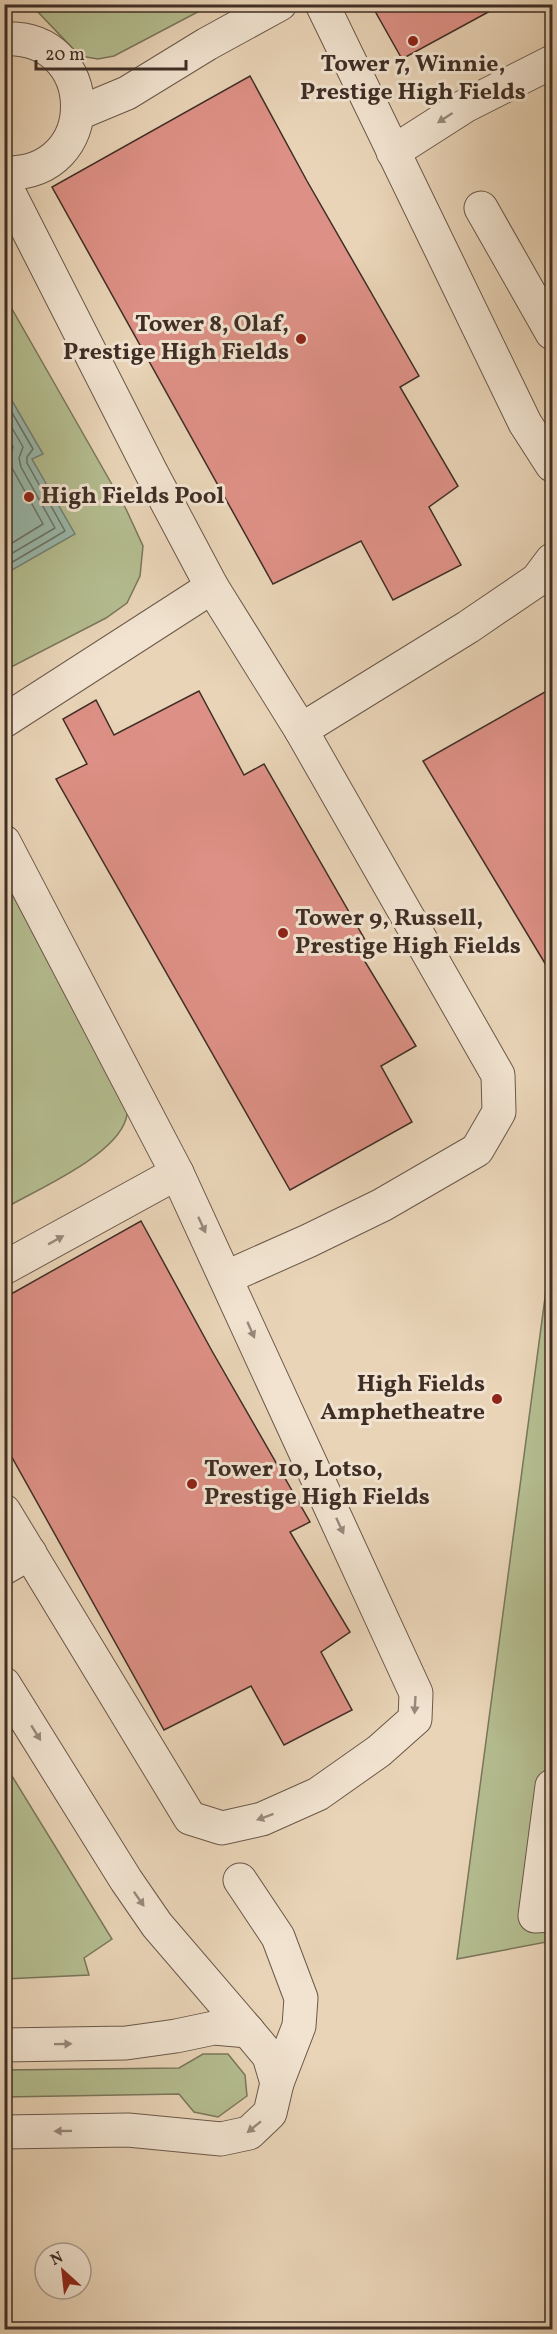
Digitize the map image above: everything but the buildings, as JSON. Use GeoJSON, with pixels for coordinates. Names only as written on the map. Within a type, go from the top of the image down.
{"type":"FeatureCollection","features":[{"type":"Feature","properties":{"kind":"street"},"geometry":{"type":"LineString","coordinates":[[79,113],[127,93],[207,44],[279,4]]}},
{"type":"Feature","properties":{"kind":"street"},"geometry":{"type":"LineString","coordinates":[[322,4],[525,423],[552,465]]}},
{"type":"Feature","properties":{"kind":"street"},"geometry":{"type":"LineString","coordinates":[[4,39],[28,41],[47,49],[62,60],[72,76],[78,94],[79,113],[73,134],[61,153],[43,167],[22,174],[4,173]]}},
{"type":"Feature","properties":{"kind":"street"},"geometry":{"type":"LineString","coordinates":[[393,152],[465,106],[552,62]]}},
{"type":"Feature","properties":{"kind":"street"},"geometry":{"type":"LineString","coordinates":[[4,183],[212,587],[301,730],[498,1075],[500,1112],[477,1150],[382,1204],[308,1241],[226,1276]]}},
{"type":"Feature","properties":{"kind":"street"},"geometry":{"type":"LineString","coordinates":[[481,208],[552,333]]}},
{"type":"Feature","properties":{"kind":"street"},"geometry":{"type":"LineString","coordinates":[[301,730],[468,627],[537,580],[552,560]]}},
{"type":"Feature","properties":{"kind":"street"},"geometry":{"type":"LineString","coordinates":[[4,722],[212,587]]}},
{"type":"Feature","properties":{"kind":"street"},"geometry":{"type":"LineString","coordinates":[[4,842],[177,1173],[226,1276],[416,1692],[415,1719],[379,1751],[318,1794],[262,1819],[222,1828],[190,1818],[17,1561],[4,1510]]}},
{"type":"Feature","properties":{"kind":"street"},"geometry":{"type":"LineString","coordinates":[[4,1268],[177,1173]]}},
{"type":"Feature","properties":{"kind":"street"},"geometry":{"type":"LineString","coordinates":[[4,1684],[126,1880],[157,1925],[269,2056],[277,2083]]}},
{"type":"Feature","properties":{"kind":"street"},"geometry":{"type":"LineString","coordinates":[[552,1786],[535,1916],[552,1916]]}},
{"type":"Feature","properties":{"kind":"street"},"geometry":{"type":"LineString","coordinates":[[4,2132],[128,2130],[221,2139],[249,2133],[270,2113],[277,2083],[299,2026],[301,1998],[278,1938],[240,1880]]}},
{"type":"Feature","properties":{"kind":"street"},"geometry":{"type":"LineString","coordinates":[[4,2045],[126,2043],[214,2028],[248,2031]]}},
{"type":"Feature","properties":{"kind":"green space"},"geometry":{"type":"Polygon","coordinates":[[[5,4],[211,5],[114,56],[98,59],[80,56],[36,10],[20,5],[5,14],[5,4]]]}},
{"type":"Feature","properties":{"kind":"green space"},"geometry":{"type":"Polygon","coordinates":[[[4,295],[126,509],[143,546],[140,576],[127,603],[106,618],[9,668],[5,673],[4,295]]]}},
{"type":"Feature","properties":{"kind":"green space"},"geometry":{"type":"Polygon","coordinates":[[[4,859],[128,1087],[126,1119],[119,1133],[107,1146],[74,1170],[5,1208],[4,859]]]}},
{"type":"Feature","properties":{"kind":"green space"},"geometry":{"type":"Polygon","coordinates":[[[552,1245],[552,1941],[457,1959],[552,1245]]]}},
{"type":"Feature","properties":{"kind":"green space"},"geometry":{"type":"Polygon","coordinates":[[[4,1763],[112,1939],[84,1958],[89,1975],[5,1979],[4,1763]]]}},
{"type":"Feature","properties":{"kind":"green space"},"geometry":{"type":"Polygon","coordinates":[[[203,2054],[228,2054],[245,2075],[247,2096],[218,2117],[194,2112],[179,2094],[5,2097],[5,2070],[179,2068],[203,2054]]]}},
{"type":"Feature","properties":{"kind":"water","name":"High Fields Pool"},"geometry":{"type":"Polygon","coordinates":[[[4,387],[43,454],[32,459],[75,534],[5,574],[4,387]]]}},
{"type":"Feature","properties":{"kind":"place","name":"Tower 7, Winnie, Prestige High Fields"},"geometry":{"type":"Point","coordinates":[413,41]}},
{"type":"Feature","properties":{"kind":"place","name":"Tower 8, Olaf, Prestige High Fields"},"geometry":{"type":"Point","coordinates":[301,339]}},
{"type":"Feature","properties":{"kind":"place","name":"High Fields Pool"},"geometry":{"type":"Point","coordinates":[29,497]}},
{"type":"Feature","properties":{"kind":"place","name":"Tower 9, Russell, Prestige High Fields"},"geometry":{"type":"Point","coordinates":[283,933]}},
{"type":"Feature","properties":{"kind":"place","name":"High Fields Amphetheatre"},"geometry":{"type":"Point","coordinates":[497,1399]}},
{"type":"Feature","properties":{"kind":"place","name":"Tower 10, Lotso, Prestige High Fields"},"geometry":{"type":"Point","coordinates":[192,1484]}}]}
